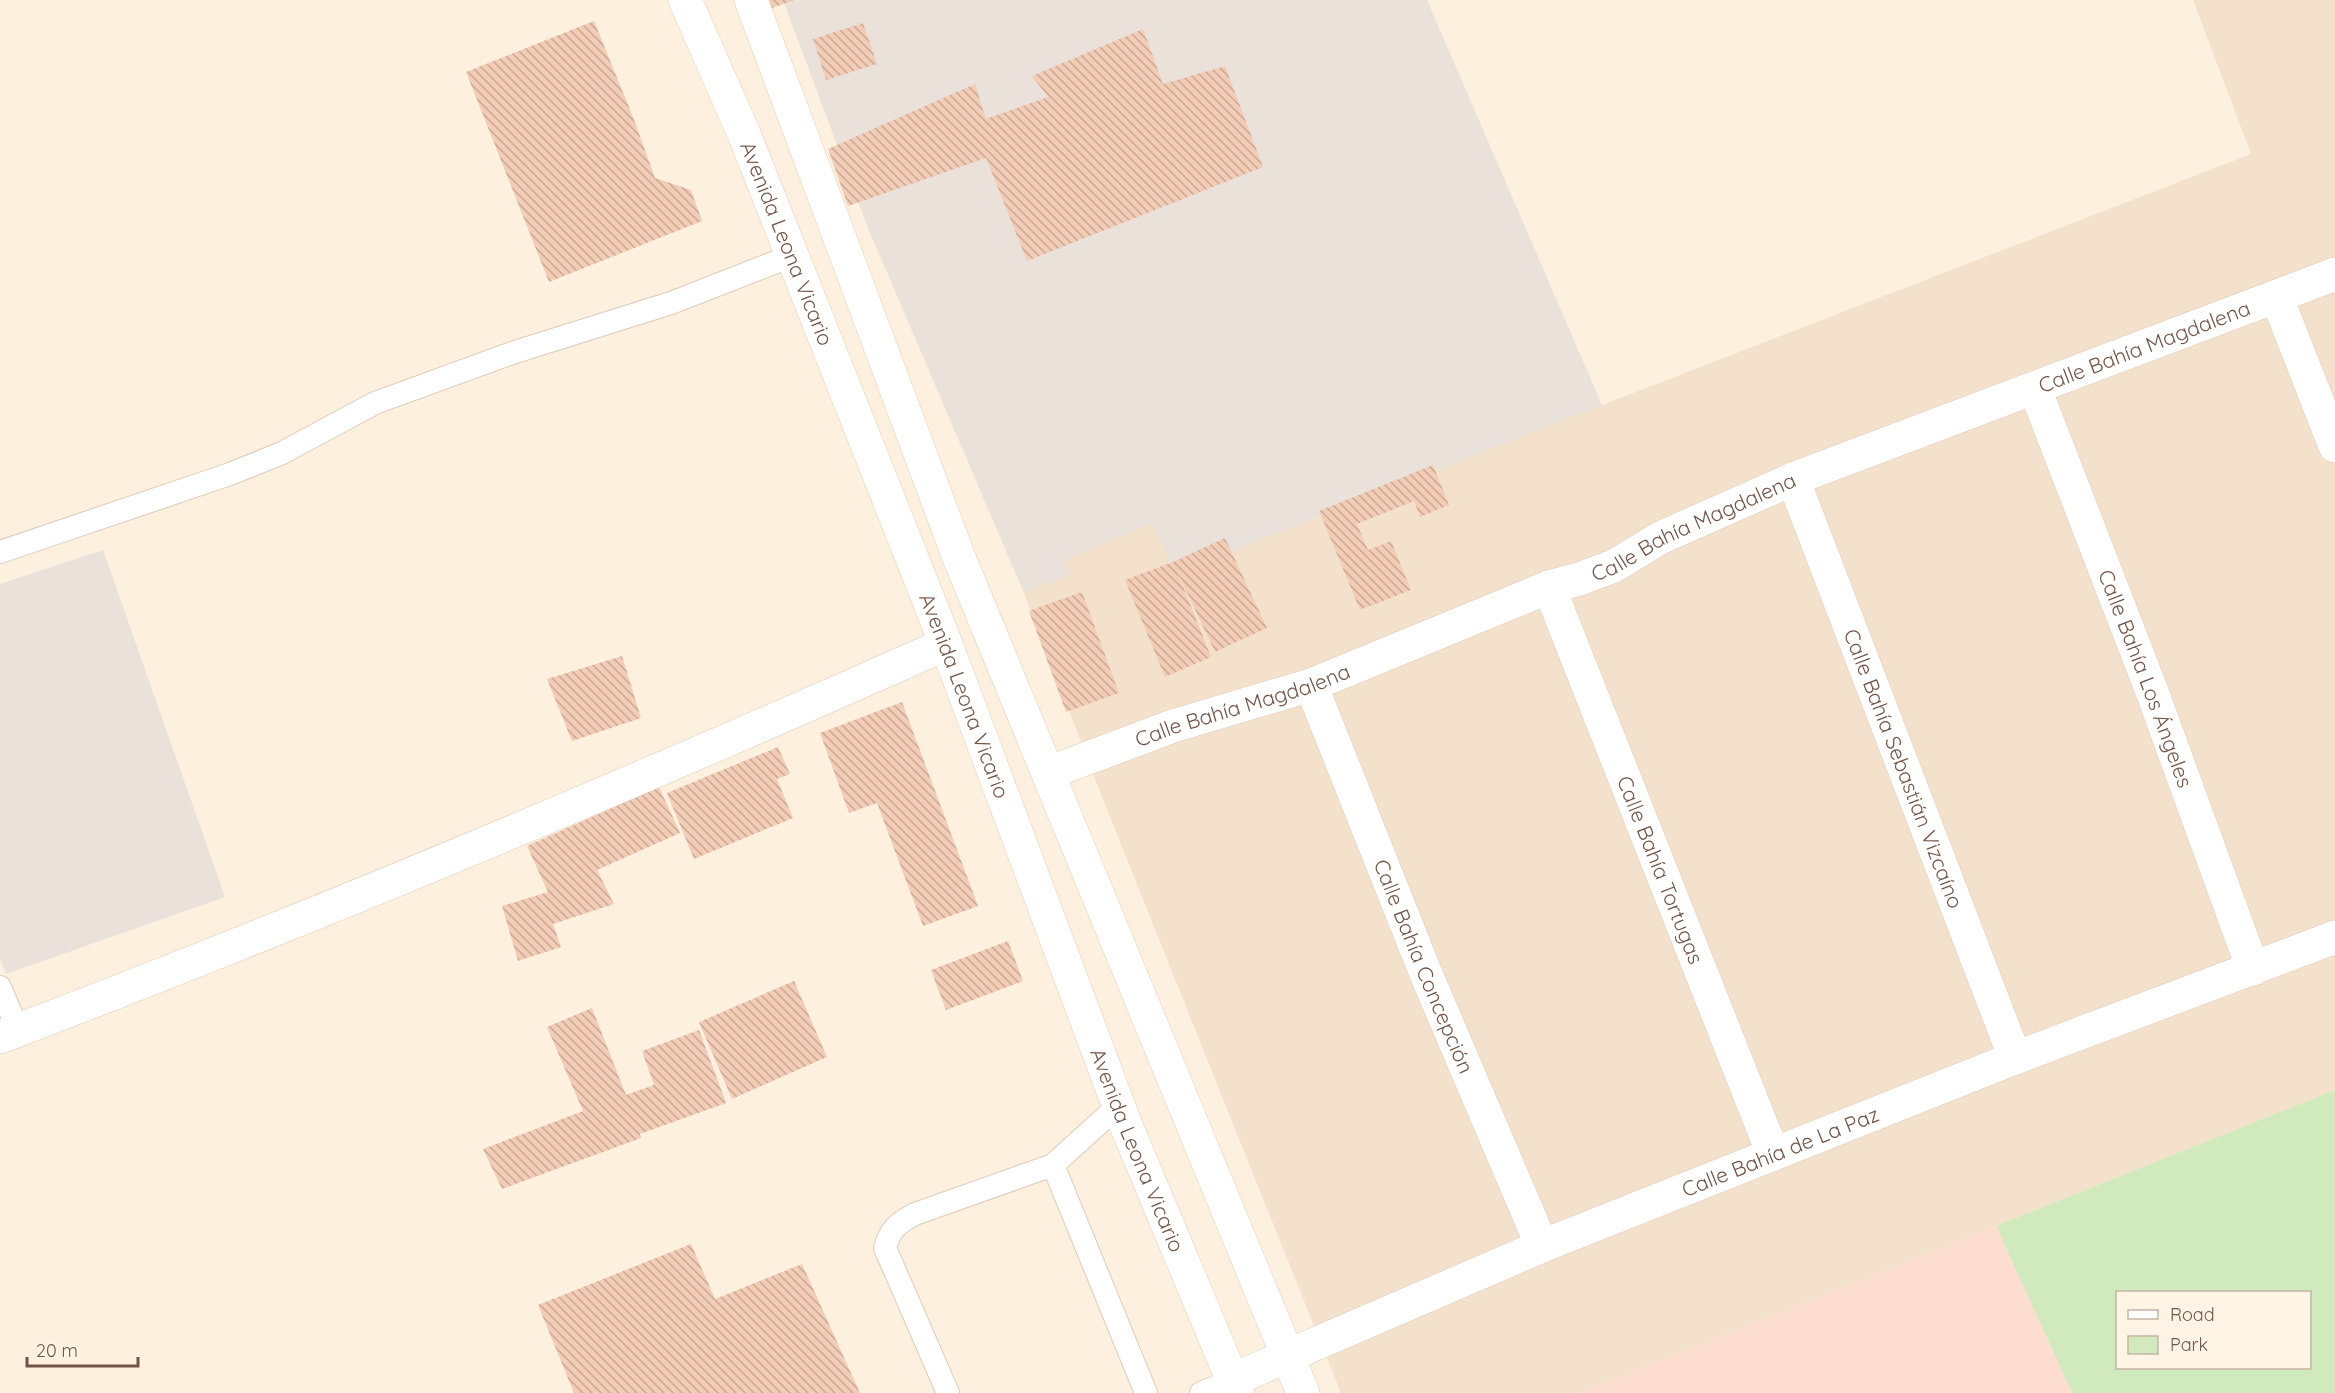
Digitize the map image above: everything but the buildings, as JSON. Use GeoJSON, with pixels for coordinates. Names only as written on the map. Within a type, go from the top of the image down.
{"type":"FeatureCollection","features":[{"type":"Feature","properties":{"kind":"street","name":"Avenida Leona Vicario"},"geometry":{"type":"LineString","coordinates":[[685,0],[744,134],[946,644],[1119,1105],[1235,1387]]}},
{"type":"Feature","properties":{"kind":"street"},"geometry":{"type":"LineString","coordinates":[[751,0],[958,555],[1303,1393]]}},
{"type":"Feature","properties":{"kind":"street","name":"Calle Bahía Magdalena"},"geometry":{"type":"LineString","coordinates":[[1048,773],[1173,726],[1311,684],[1549,587],[1614,566],[1660,538],[1793,479],[2277,298],[2335,274]]}},
{"type":"Feature","properties":{"kind":"street"},"geometry":{"type":"LineString","coordinates":[[2277,298],[2335,446]]}},
{"type":"Feature","properties":{"kind":"street","name":"Calle Bahía Los Ángeles"},"geometry":{"type":"LineString","coordinates":[[2035,389],[2151,689],[2253,969]]}},
{"type":"Feature","properties":{"kind":"street","name":"Calle Bahía Sebastián Vizcaíno"},"geometry":{"type":"LineString","coordinates":[[1793,479],[2015,1058]]}},
{"type":"Feature","properties":{"kind":"street","name":"Calle Bahía Tortugas"},"geometry":{"type":"LineString","coordinates":[[1549,587],[1773,1154]]}},
{"type":"Feature","properties":{"kind":"street"},"geometry":{"type":"LineString","coordinates":[[9,1033],[144,983],[370,892],[740,736],[946,644]]}},
{"type":"Feature","properties":{"kind":"street","name":"Calle Bahía Concepción"},"geometry":{"type":"LineString","coordinates":[[1311,684],[1426,974],[1542,1246]]}},
{"type":"Feature","properties":{"kind":"street","name":"Calle Bahía de La Paz"},"geometry":{"type":"LineString","coordinates":[[1235,1387],[1287,1356],[1542,1246],[2015,1058],[2335,937]]}},
{"type":"Feature","properties":{"kind":"lane"},"geometry":{"type":"LineString","coordinates":[[0,552],[230,474],[282,453],[375,403],[515,352],[671,303],[792,256]]}},
{"type":"Feature","properties":{"kind":"lane"},"geometry":{"type":"LineString","coordinates":[[0,987],[9,1033]]}},
{"type":"Feature","properties":{"kind":"lane"},"geometry":{"type":"LineString","coordinates":[[948,1393],[885,1248],[888,1236],[897,1224],[915,1215],[1053,1165],[1119,1105]]}},
{"type":"Feature","properties":{"kind":"lane"},"geometry":{"type":"LineString","coordinates":[[1053,1165],[1146,1393]]}},
{"type":"Feature","properties":{"kind":"lane"},"geometry":{"type":"LineString","coordinates":[[1201,1393],[1235,1387]]}},
{"type":"Feature","properties":{"kind":"shaded area"},"geometry":{"type":"Polygon","coordinates":[[[783,0],[1427,0],[1602,405],[1174,574],[1152,523],[1064,560],[1070,575],[1024,593],[868,228],[783,0]]]}},
{"type":"Feature","properties":{"kind":"shaded area"},"geometry":{"type":"Polygon","coordinates":[[[2193,0],[2335,0],[2335,1090],[1580,1393],[1341,1393],[1102,797],[1024,593],[1069,575],[1063,560],[1152,523],[1174,574],[1602,405],[2251,154],[2193,0]]]}},
{"type":"Feature","properties":{"kind":"shaded area"},"geometry":{"type":"Polygon","coordinates":[[[103,550],[225,897],[6,974],[0,960],[0,584],[103,550]]]}},
{"type":"Feature","properties":{"kind":"shaded area"},"geometry":{"type":"Polygon","coordinates":[[[1996,1226],[2072,1393],[1580,1393],[1996,1226]]]}},
{"type":"Feature","properties":{"kind":"green space"},"geometry":{"type":"Polygon","coordinates":[[[2335,1090],[2335,1393],[2072,1393],[1996,1226],[2335,1090]]]}}]}
